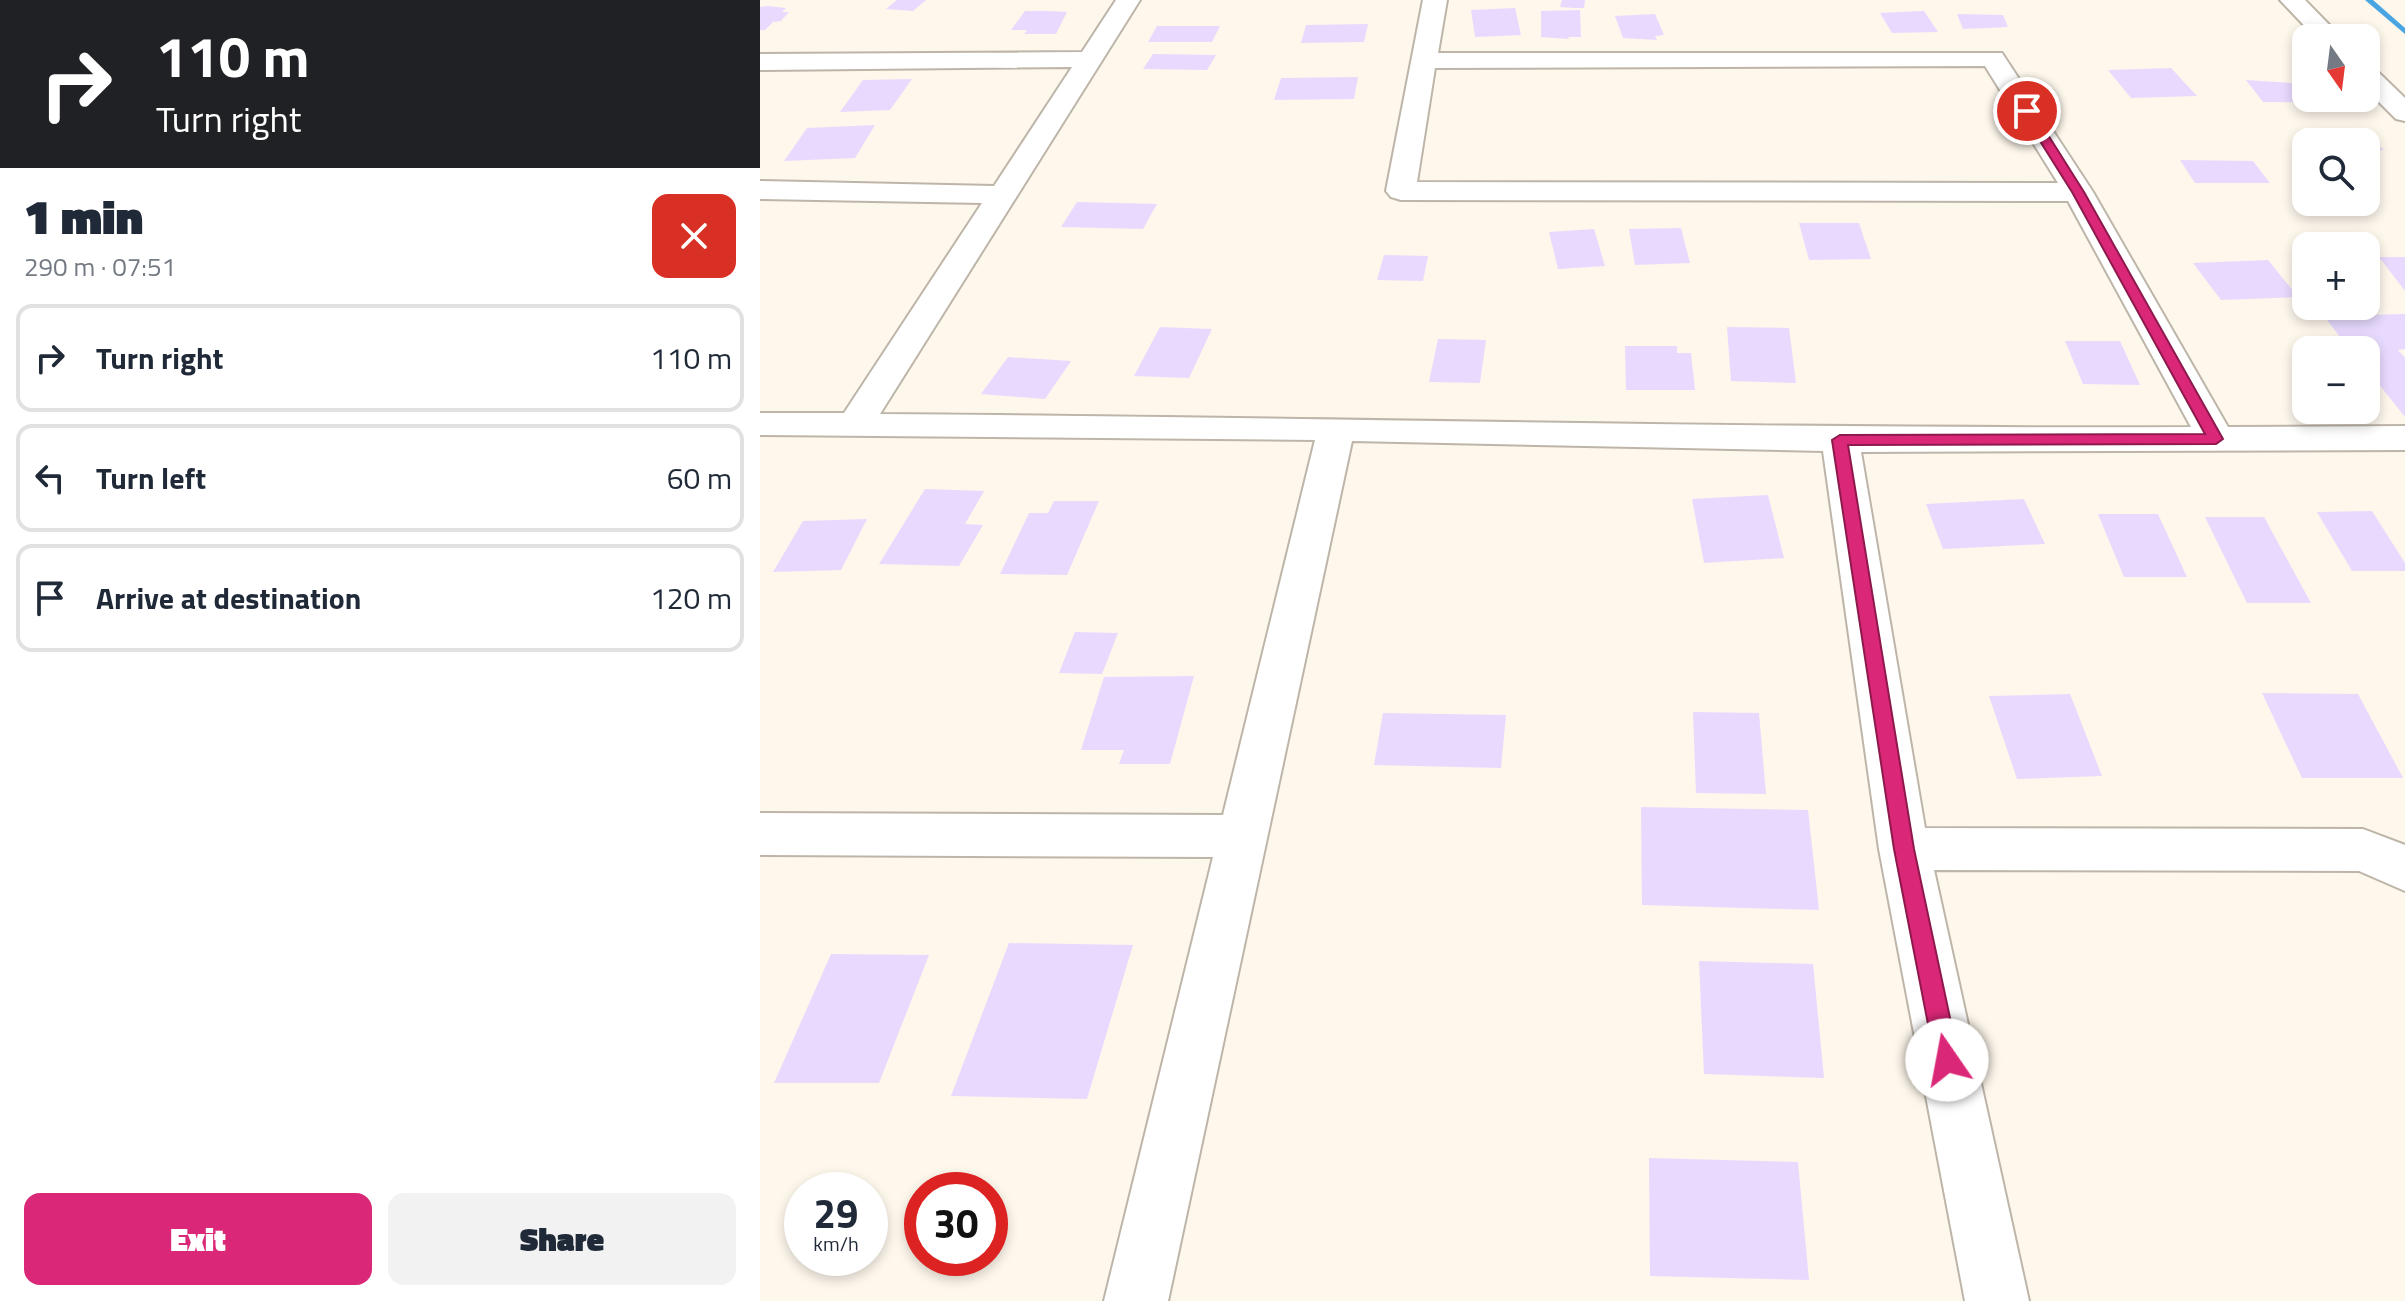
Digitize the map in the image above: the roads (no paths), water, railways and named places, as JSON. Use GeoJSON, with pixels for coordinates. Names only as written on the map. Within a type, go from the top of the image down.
{"type":"FeatureCollection","features":[{"type":"Feature","properties":{"kind":"street"},"geometry":{"type":"LineString","coordinates":[[855,424],[1128,0]]}},
{"type":"Feature","properties":{"kind":"street"},"geometry":{"type":"LineString","coordinates":[[1435,0],[1401,191],[2078,192]]}},
{"type":"Feature","properties":{"kind":"street"},"geometry":{"type":"LineString","coordinates":[[2292,0],[2316,24]]}},
{"type":"Feature","properties":{"kind":"street"},"geometry":{"type":"LineString","coordinates":[[1424,61],[1993,58],[2078,192],[2216,439]]}},
{"type":"Feature","properties":{"kind":"street"},"geometry":{"type":"LineString","coordinates":[[760,62],[1090,59]]}},
{"type":"Feature","properties":{"kind":"street"},"geometry":{"type":"LineString","coordinates":[[2380,88],[2405,113]]}},
{"type":"Feature","properties":{"kind":"street"},"geometry":{"type":"LineString","coordinates":[[760,190],[1002,195]]}},
{"type":"Feature","properties":{"kind":"street"},"geometry":{"type":"LineString","coordinates":[[760,424],[1336,429],[1840,440],[2405,438]]}},
{"type":"Feature","properties":{"kind":"street"},"geometry":{"type":"LineString","coordinates":[[1136,1301],[1336,429]]}},
{"type":"Feature","properties":{"kind":"street"},"geometry":{"type":"LineString","coordinates":[[1840,440],[1904,849],[1997,1301]]}},
{"type":"Feature","properties":{"kind":"street"},"geometry":{"type":"LineString","coordinates":[[760,834],[1241,836]]}},
{"type":"Feature","properties":{"kind":"street"},"geometry":{"type":"LineString","coordinates":[[1904,849],[2363,850],[2405,869]]}},
{"type":"Feature","properties":{"kind":"waterway"},"geometry":{"type":"LineString","coordinates":[[2369,0],[2405,32]]}}]}
